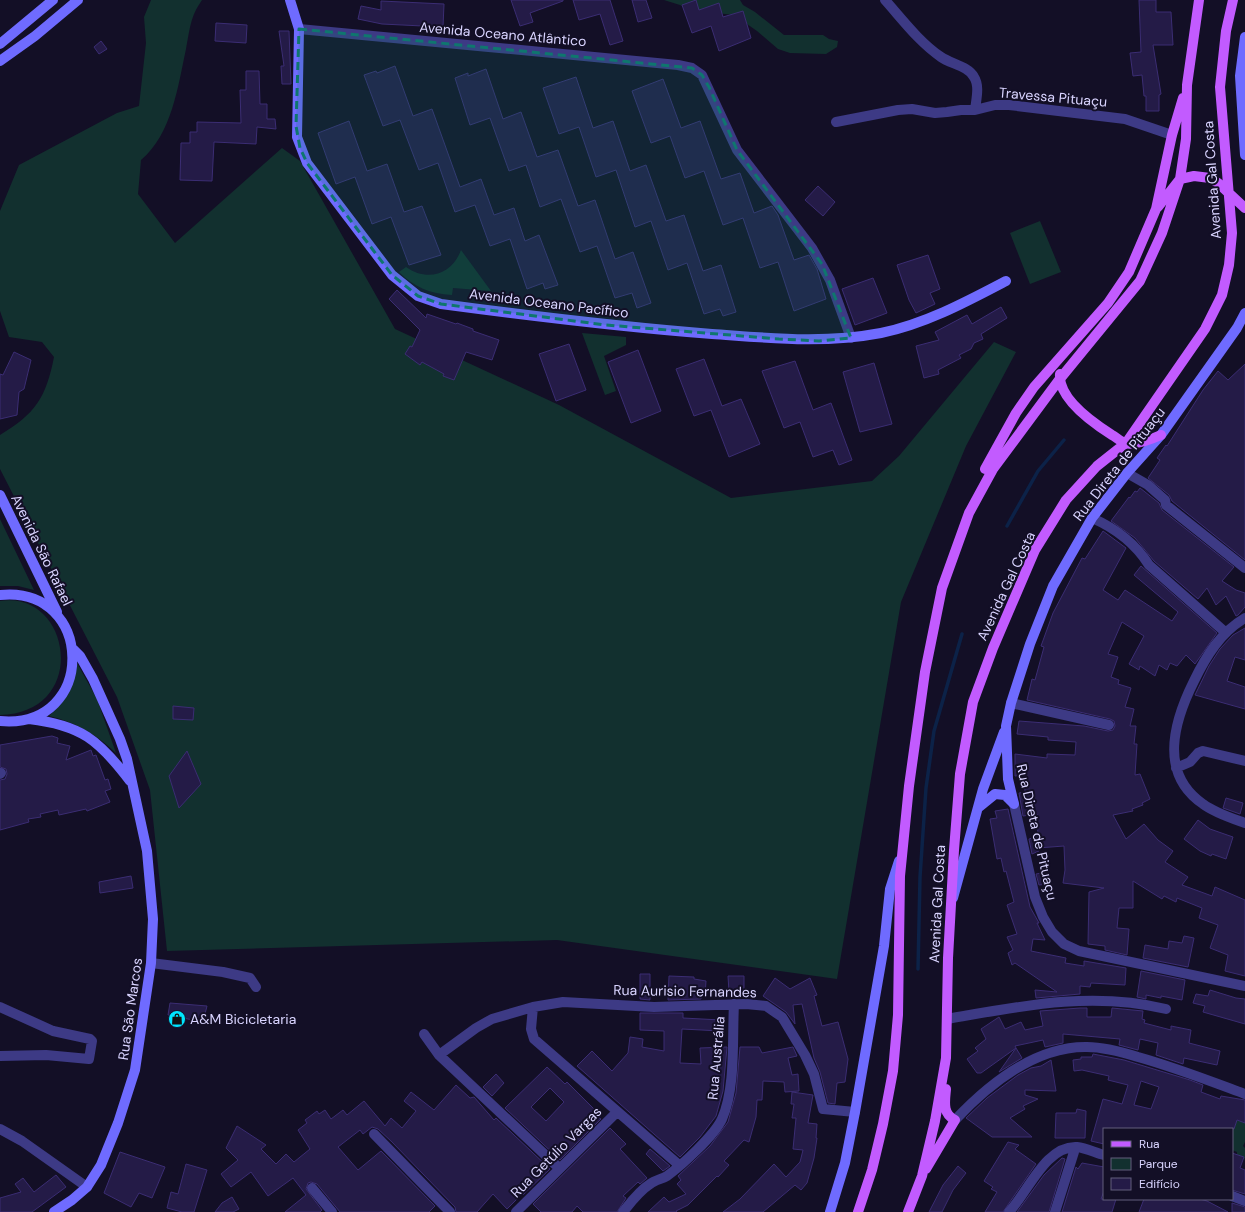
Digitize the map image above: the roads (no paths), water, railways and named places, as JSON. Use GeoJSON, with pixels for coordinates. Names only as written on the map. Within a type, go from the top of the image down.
{"type":"FeatureCollection","features":[{"type":"Feature","properties":{"kind":"main road","name":"Avenida Gal Costa"},"geometry":{"type":"LineString","coordinates":[[858,1212],[872,1170],[883,1124],[893,1071],[898,1015],[900,876],[902,850],[909,786],[925,672],[942,588],[967,520],[981,489],[1015,437],[1059,380],[1140,281],[1162,234],[1180,179],[1186,139],[1186,85],[1199,0]]}},
{"type":"Feature","properties":{"kind":"main road","name":"Avenida Gal Costa"},"geometry":{"type":"LineString","coordinates":[[908,1212],[922,1176],[935,1121],[946,1058],[950,910],[960,774],[973,702],[992,648],[1035,550],[1066,500],[1097,466],[1126,443],[1205,329],[1222,295],[1229,264],[1232,233],[1224,155],[1220,87],[1224,46],[1233,0]]}},
{"type":"Feature","properties":{"kind":"main road"},"geometry":{"type":"LineString","coordinates":[[981,489],[985,470],[1016,413],[1034,386],[1108,303],[1129,272],[1156,209],[1172,135],[1186,85]]}},
{"type":"Feature","properties":{"kind":"main road"},"geometry":{"type":"LineString","coordinates":[[1156,209],[1180,179],[1194,176],[1210,178],[1229,192],[1245,208]]}},
{"type":"Feature","properties":{"kind":"main road"},"geometry":{"type":"LineString","coordinates":[[1066,351],[1060,369],[1059,380],[1071,403],[1094,424],[1126,443],[1148,440],[1161,435]]}},
{"type":"Feature","properties":{"kind":"main road"},"geometry":{"type":"LineString","coordinates":[[922,1176],[955,1120],[949,1117],[945,1110],[946,1058]]}},
{"type":"Feature","properties":{"kind":"street"},"geometry":{"type":"LineString","coordinates":[[0,44],[53,0]]}},
{"type":"Feature","properties":{"kind":"street"},"geometry":{"type":"LineString","coordinates":[[0,61],[35,36],[78,0]]}},
{"type":"Feature","properties":{"kind":"street","name":"Avenida Oceano Pacífico"},"geometry":{"type":"LineString","coordinates":[[290,0],[299,29],[296,126],[300,148],[307,163],[392,275],[418,296],[441,304],[613,326],[819,341],[882,333],[910,325],[940,314],[1006,281]]}},
{"type":"Feature","properties":{"kind":"street"},"geometry":{"type":"LineString","coordinates":[[885,0],[923,42],[941,57],[971,72],[974,76],[977,87],[975,110]]}},
{"type":"Feature","properties":{"kind":"street","name":"Avenida Oceano Atlântico"},"geometry":{"type":"LineString","coordinates":[[299,29],[678,65],[692,68],[702,75],[737,150],[801,232],[822,264],[836,296],[851,338]]}},
{"type":"Feature","properties":{"kind":"street"},"geometry":{"type":"LineString","coordinates":[[1245,37],[1240,100],[1245,155]]}},
{"type":"Feature","properties":{"kind":"street","name":"Travessa Pituaçu"},"geometry":{"type":"LineString","coordinates":[[836,122],[885,111],[912,108],[935,113],[975,110],[995,105],[1009,105],[1125,118],[1172,135]]}},
{"type":"Feature","properties":{"kind":"street","name":"Rua Direta de Pituaçu"},"geometry":{"type":"LineString","coordinates":[[1245,313],[1241,326],[1161,435],[1126,473],[1092,518],[1050,593],[1030,644],[1011,703],[1006,726],[1008,778],[1038,904],[1043,917],[1052,932],[1064,944],[1079,951],[1245,986]]}},
{"type":"Feature","properties":{"kind":"street"},"geometry":{"type":"LineString","coordinates":[[1126,473],[1148,486],[1165,500],[1166,505],[1245,568]]}},
{"type":"Feature","properties":{"kind":"street","name":"Avenida São Rafael"},"geometry":{"type":"LineString","coordinates":[[0,494],[59,618]]}},
{"type":"Feature","properties":{"kind":"street"},"geometry":{"type":"LineString","coordinates":[[1092,518],[1108,525],[1140,551],[1149,565],[1225,632]]}},
{"type":"Feature","properties":{"kind":"street"},"geometry":{"type":"LineString","coordinates":[[0,595],[18,594],[34,598],[48,607],[59,618],[68,632],[73,649],[73,665],[70,680],[62,694],[48,710],[29,719],[0,723]]}},
{"type":"Feature","properties":{"kind":"street"},"geometry":{"type":"LineString","coordinates":[[1245,618],[1225,632],[1201,667],[1177,719],[1174,750],[1176,768],[1189,790],[1203,804],[1245,823]]}},
{"type":"Feature","properties":{"kind":"street","name":"Rua São Marcos"},"geometry":{"type":"LineString","coordinates":[[54,1212],[72,1200],[87,1187],[101,1166],[109,1147],[135,1070],[151,963],[153,919],[147,851],[127,759],[109,714],[86,666],[73,649]]}},
{"type":"Feature","properties":{"kind":"street"},"geometry":{"type":"LineString","coordinates":[[1011,703],[1109,725]]}},
{"type":"Feature","properties":{"kind":"street","name":"Rua São Marcos"},"geometry":{"type":"LineString","coordinates":[[29,719],[52,722],[70,727],[86,735],[101,746],[132,784]]}},
{"type":"Feature","properties":{"kind":"street"},"geometry":{"type":"LineString","coordinates":[[950,910],[983,789],[1006,726]]}},
{"type":"Feature","properties":{"kind":"street"},"geometry":{"type":"LineString","coordinates":[[1176,768],[1190,762],[1203,750],[1245,761]]}},
{"type":"Feature","properties":{"kind":"street"},"geometry":{"type":"LineString","coordinates":[[979,806],[995,794],[1005,795],[1014,804]]}},
{"type":"Feature","properties":{"kind":"street"},"geometry":{"type":"LineString","coordinates":[[830,1212],[845,1163],[884,946],[890,889],[902,850]]}},
{"type":"Feature","properties":{"kind":"street"},"geometry":{"type":"LineString","coordinates":[[151,963],[230,973],[250,978],[256,987]]}},
{"type":"Feature","properties":{"kind":"street"},"geometry":{"type":"LineString","coordinates":[[947,1019],[1037,1004],[1081,1001],[1109,1000],[1140,1003],[1166,1009]]}},
{"type":"Feature","properties":{"kind":"street","name":"Rua Aurisio Fernandes"},"geometry":{"type":"LineString","coordinates":[[439,1055],[476,1028],[492,1019],[533,1007],[563,1002],[654,1007],[734,1004],[766,1006],[782,1017],[805,1056],[814,1074],[823,1109],[855,1112]]}},
{"type":"Feature","properties":{"kind":"street","name":"Rua Austrália"},"geometry":{"type":"LineString","coordinates":[[622,1212],[637,1195],[651,1183],[666,1176],[710,1136],[723,1115],[727,1104],[730,1076],[734,1004]]}},
{"type":"Feature","properties":{"kind":"street"},"geometry":{"type":"LineString","coordinates":[[533,1007],[531,1029],[534,1039],[616,1112],[679,1165]]}},
{"type":"Feature","properties":{"kind":"street"},"geometry":{"type":"LineString","coordinates":[[0,1008],[53,1031],[91,1039],[89,1059],[46,1055],[0,1056]]}},
{"type":"Feature","properties":{"kind":"street"},"geometry":{"type":"LineString","coordinates":[[424,1034],[439,1055],[559,1168]]}},
{"type":"Feature","properties":{"kind":"street"},"geometry":{"type":"LineString","coordinates":[[955,1120],[997,1081],[1022,1065],[1067,1049],[1087,1047],[1112,1050],[1160,1063],[1245,1094]]}},
{"type":"Feature","properties":{"kind":"street","name":"Rua Getúlio Vargas"},"geometry":{"type":"LineString","coordinates":[[516,1212],[616,1112]]}},
{"type":"Feature","properties":{"kind":"street"},"geometry":{"type":"LineString","coordinates":[[0,1129],[22,1141],[87,1187]]}},
{"type":"Feature","properties":{"kind":"street"},"geometry":{"type":"LineString","coordinates":[[374,1134],[450,1212]]}},
{"type":"Feature","properties":{"kind":"street"},"geometry":{"type":"LineString","coordinates":[[1009,1212],[1051,1156],[1062,1149],[1079,1147],[1103,1155]]}},
{"type":"Feature","properties":{"kind":"street"},"geometry":{"type":"LineString","coordinates":[[1055,1212],[1074,1152],[1070,1148]]}},
{"type":"Feature","properties":{"kind":"street"},"geometry":{"type":"LineString","coordinates":[[312,1188],[332,1212]]}},
{"type":"Feature","properties":{"kind":"street"},"geometry":{"type":"LineString","coordinates":[[1233,1196],[1245,1201]]}},
{"type":"Feature","properties":{"kind":"waterway"},"geometry":{"type":"LineString","coordinates":[[1007,526],[1038,471],[1064,440]]}},
{"type":"Feature","properties":{"kind":"waterway"},"geometry":{"type":"LineString","coordinates":[[918,969],[920,877],[926,788],[934,731],[962,634]]}},
{"type":"Feature","properties":{"kind":"place","name":"A&M Bicicletaria"},"geometry":{"type":"Point","coordinates":[177,1019]}}]}
